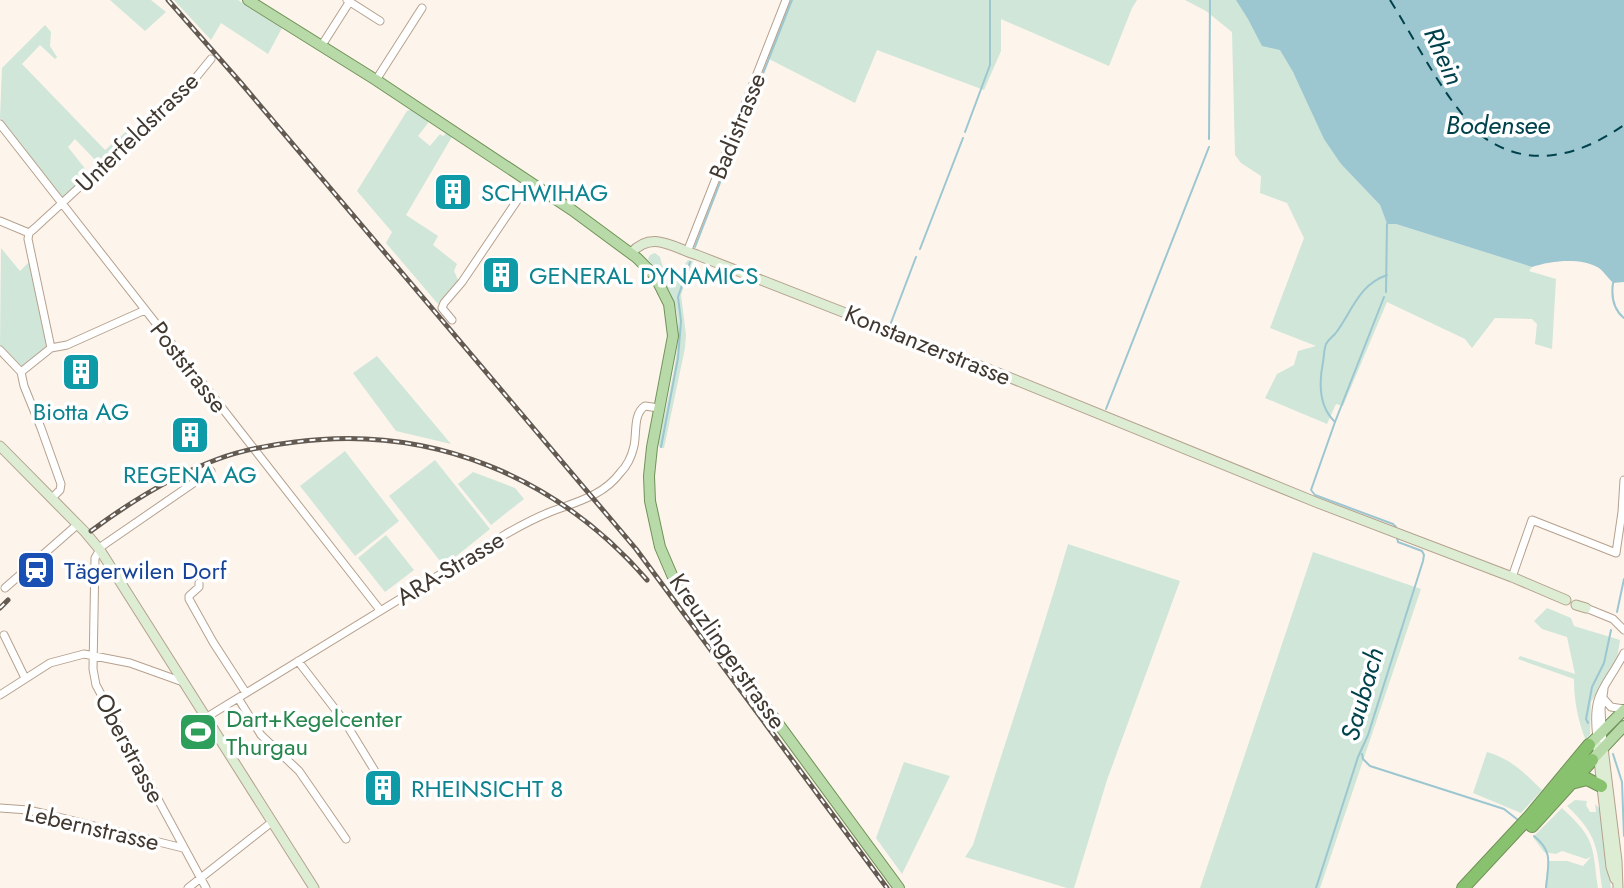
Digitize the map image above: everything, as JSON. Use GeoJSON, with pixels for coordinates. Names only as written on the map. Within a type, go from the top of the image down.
{"type":"FeatureCollection","features":[{"type":"Feature","properties":{"kind":"highway"},"geometry":{"type":"LineString","coordinates":[[1474,888],[1571,783],[1597,744]]}},
{"type":"Feature","properties":{"kind":"highway"},"geometry":{"type":"LineString","coordinates":[[1463,888],[1597,744]]}},
{"type":"Feature","properties":{"kind":"highway"},"geometry":{"type":"LineString","coordinates":[[1571,783],[1587,779],[1601,786]]}},
{"type":"Feature","properties":{"kind":"main road"},"geometry":{"type":"LineString","coordinates":[[248,0],[376,80],[572,210],[631,253]]}},
{"type":"Feature","properties":{"kind":"main road","name":"Kreuzlingerstrasse"},"geometry":{"type":"LineString","coordinates":[[631,253],[660,284],[671,314],[672,345],[650,462],[650,501],[660,547],[672,575],[701,618],[899,888]]}},
{"type":"Feature","properties":{"kind":"main road"},"geometry":{"type":"LineString","coordinates":[[1597,744],[1624,710]]}},
{"type":"Feature","properties":{"kind":"main road"},"geometry":{"type":"LineString","coordinates":[[1597,744],[1615,736],[1624,726]]}},
{"type":"Feature","properties":{"kind":"street","name":"Badistrasse"},"geometry":{"type":"LineString","coordinates":[[687,252],[786,0]]}},
{"type":"Feature","properties":{"kind":"street"},"geometry":{"type":"LineString","coordinates":[[322,45],[349,1],[380,21]]}},
{"type":"Feature","properties":{"kind":"street"},"geometry":{"type":"LineString","coordinates":[[376,80],[422,8]]}},
{"type":"Feature","properties":{"kind":"street","name":"Unterfeldstrasse"},"geometry":{"type":"LineString","coordinates":[[29,233],[189,86],[211,59]]}},
{"type":"Feature","properties":{"kind":"street","name":"Poststrasse"},"geometry":{"type":"LineString","coordinates":[[0,124],[380,610]]}},
{"type":"Feature","properties":{"kind":"street"},"geometry":{"type":"LineString","coordinates":[[452,320],[442,308],[444,303],[462,282],[529,183]]}},
{"type":"Feature","properties":{"kind":"street"},"geometry":{"type":"LineString","coordinates":[[0,221],[29,233],[51,348]]}},
{"type":"Feature","properties":{"kind":"street","name":"Konstanzerstrasse"},"geometry":{"type":"LineString","coordinates":[[631,253],[650,240],[662,242],[1576,604]]}},
{"type":"Feature","properties":{"kind":"street"},"geometry":{"type":"LineString","coordinates":[[21,372],[51,348],[67,345],[145,310]]}},
{"type":"Feature","properties":{"kind":"street"},"geometry":{"type":"LineString","coordinates":[[0,350],[21,372],[61,484],[60,490],[52,498]]}},
{"type":"Feature","properties":{"kind":"street","name":"ARA-Strasse"},"geometry":{"type":"LineString","coordinates":[[207,717],[533,519],[600,492],[620,474],[632,453],[639,410],[645,406],[659,408]]}},
{"type":"Feature","properties":{"kind":"street"},"geometry":{"type":"LineString","coordinates":[[0,446],[100,550],[314,888]]}},
{"type":"Feature","properties":{"kind":"street"},"geometry":{"type":"LineString","coordinates":[[100,550],[211,471]]}},
{"type":"Feature","properties":{"kind":"street"},"geometry":{"type":"LineString","coordinates":[[1512,577],[1532,520],[1616,553],[1624,480]]}},
{"type":"Feature","properties":{"kind":"street"},"geometry":{"type":"LineString","coordinates":[[5,588],[78,524]]}},
{"type":"Feature","properties":{"kind":"street","name":"Oberstrasse"},"geometry":{"type":"LineString","coordinates":[[100,550],[95,558],[93,669],[96,685],[206,888]]}},
{"type":"Feature","properties":{"kind":"street"},"geometry":{"type":"LineString","coordinates":[[199,583],[189,599],[246,693]]}},
{"type":"Feature","properties":{"kind":"street"},"geometry":{"type":"LineString","coordinates":[[1576,604],[1613,619],[1624,630]]}},
{"type":"Feature","properties":{"kind":"street"},"geometry":{"type":"LineString","coordinates":[[4,635],[25,678]]}},
{"type":"Feature","properties":{"kind":"street"},"geometry":{"type":"LineString","coordinates":[[1618,887],[1611,867],[1601,786],[1596,702],[1624,653]]}},
{"type":"Feature","properties":{"kind":"street"},"geometry":{"type":"LineString","coordinates":[[0,695],[43,667],[84,654],[143,667],[184,682]]}},
{"type":"Feature","properties":{"kind":"street"},"geometry":{"type":"LineString","coordinates":[[298,661],[345,722],[381,781]]}},
{"type":"Feature","properties":{"kind":"street"},"geometry":{"type":"LineString","coordinates":[[1604,687],[1597,744],[1606,768],[1618,887]]}},
{"type":"Feature","properties":{"kind":"street"},"geometry":{"type":"LineString","coordinates":[[238,698],[261,735],[299,771],[346,839]]}},
{"type":"Feature","properties":{"kind":"street"},"geometry":{"type":"LineString","coordinates":[[1603,698],[1611,707],[1624,710]]}},
{"type":"Feature","properties":{"kind":"street"},"geometry":{"type":"LineString","coordinates":[[1606,768],[1615,736]]}},
{"type":"Feature","properties":{"kind":"street","name":"Lebernstrasse"},"geometry":{"type":"LineString","coordinates":[[0,808],[28,810],[183,848]]}},
{"type":"Feature","properties":{"kind":"street"},"geometry":{"type":"LineString","coordinates":[[188,888],[272,822]]}},
{"type":"Feature","properties":{"kind":"green space"},"geometry":{"type":"Polygon","coordinates":[[[110,0],[151,0],[166,12],[145,31],[110,0]]]}},
{"type":"Feature","properties":{"kind":"green space"},"geometry":{"type":"Polygon","coordinates":[[[174,0],[238,0],[282,28],[268,54],[221,23],[211,40],[174,0]]]}},
{"type":"Feature","properties":{"kind":"green space"},"geometry":{"type":"Polygon","coordinates":[[[786,0],[1137,0],[1109,66],[1001,19],[1001,51],[984,90],[877,50],[855,103],[765,55],[786,0]]]}},
{"type":"Feature","properties":{"kind":"green space"},"geometry":{"type":"Polygon","coordinates":[[[1185,0],[1245,0],[1280,49],[1341,164],[1380,205],[1387,224],[1396,224],[1532,267],[1529,271],[1556,279],[1552,349],[1535,344],[1537,324],[1532,319],[1495,318],[1472,348],[1465,339],[1387,302],[1343,406],[1336,404],[1327,424],[1265,398],[1277,374],[1294,365],[1298,351],[1316,346],[1270,328],[1304,238],[1287,203],[1260,193],[1261,176],[1241,163],[1235,155],[1232,32],[1206,11],[1185,0]]]}},
{"type":"Feature","properties":{"kind":"green space"},"geometry":{"type":"Polygon","coordinates":[[[45,25],[51,32],[50,46],[57,57],[55,59],[40,45],[22,64],[105,150],[128,130],[132,134],[100,165],[75,139],[68,147],[90,175],[59,198],[0,118],[2,68],[45,25]]]}},
{"type":"Feature","properties":{"kind":"green space"},"geometry":{"type":"Polygon","coordinates":[[[413,109],[428,118],[428,123],[418,136],[430,146],[440,134],[453,135],[406,215],[438,236],[433,245],[457,264],[454,271],[459,282],[438,304],[386,243],[392,232],[357,191],[407,111],[413,109]]]}},
{"type":"Feature","properties":{"kind":"green space"},"geometry":{"type":"Polygon","coordinates":[[[1,248],[20,271],[32,259],[51,348],[21,372],[0,347],[1,248]]]}},
{"type":"Feature","properties":{"kind":"green space"},"geometry":{"type":"Polygon","coordinates":[[[655,253],[660,257],[666,279],[674,278],[688,260],[693,261],[681,295],[685,348],[664,448],[658,444],[670,392],[678,334],[674,302],[648,259],[655,253]]]}},
{"type":"Feature","properties":{"kind":"green space"},"geometry":{"type":"Polygon","coordinates":[[[377,356],[451,444],[396,431],[353,373],[377,356]]]}},
{"type":"Feature","properties":{"kind":"green space"},"geometry":{"type":"Polygon","coordinates":[[[345,451],[399,521],[355,556],[300,486],[345,451]]]}},
{"type":"Feature","properties":{"kind":"green space"},"geometry":{"type":"Polygon","coordinates":[[[435,460],[490,529],[444,566],[389,496],[435,460]]]}},
{"type":"Feature","properties":{"kind":"green space"},"geometry":{"type":"Polygon","coordinates":[[[473,472],[515,488],[524,499],[491,525],[458,484],[473,472]]]}},
{"type":"Feature","properties":{"kind":"green space"},"geometry":{"type":"Polygon","coordinates":[[[386,535],[414,570],[385,592],[358,558],[386,535]]]}},
{"type":"Feature","properties":{"kind":"green space"},"geometry":{"type":"Polygon","coordinates":[[[1068,544],[1180,581],[1107,780],[1074,888],[965,857],[973,845],[1068,544]]]}},
{"type":"Feature","properties":{"kind":"green space"},"geometry":{"type":"Polygon","coordinates":[[[1313,552],[1421,589],[1320,888],[1200,888],[1313,552]]]}},
{"type":"Feature","properties":{"kind":"green space"},"geometry":{"type":"Polygon","coordinates":[[[1547,608],[1571,618],[1574,626],[1620,640],[1617,659],[1591,702],[1590,734],[1586,741],[1577,711],[1574,679],[1518,659],[1520,656],[1575,674],[1567,637],[1542,629],[1534,621],[1547,608]]]}},
{"type":"Feature","properties":{"kind":"green space"},"geometry":{"type":"Polygon","coordinates":[[[1487,752],[1511,763],[1542,790],[1521,813],[1473,793],[1487,752]]]}},
{"type":"Feature","properties":{"kind":"green space"},"geometry":{"type":"Polygon","coordinates":[[[904,762],[950,776],[902,874],[876,838],[904,762]]]}},
{"type":"Feature","properties":{"kind":"green space"},"geometry":{"type":"Polygon","coordinates":[[[1575,800],[1587,801],[1590,812],[1596,812],[1595,804],[1600,809],[1611,888],[1602,888],[1594,843],[1585,825],[1567,806],[1575,800]]]}},
{"type":"Feature","properties":{"kind":"green space"},"geometry":{"type":"Polygon","coordinates":[[[1562,808],[1587,836],[1595,861],[1598,888],[1545,888],[1548,861],[1567,861],[1583,866],[1591,857],[1586,859],[1562,851],[1556,854],[1544,852],[1533,837],[1562,808]]]}},
{"type":"Feature","properties":{"kind":"water","name":"Bodensee"},"geometry":{"type":"Polygon","coordinates":[[[1236,0],[1624,0],[1624,282],[1613,283],[1599,268],[1583,262],[1557,262],[1532,267],[1396,224],[1387,224],[1380,205],[1341,164],[1324,139],[1280,50],[1262,46],[1236,0]]]}},
{"type":"Feature","properties":{"kind":"waterway"},"geometry":{"type":"LineString","coordinates":[[733,150],[792,0]]}},
{"type":"Feature","properties":{"kind":"waterway"},"geometry":{"type":"LineString","coordinates":[[965,132],[990,65],[990,0]]}},
{"type":"Feature","properties":{"kind":"waterway"},"geometry":{"type":"LineString","coordinates":[[1209,139],[1210,0]]}},
{"type":"Feature","properties":{"kind":"waterway"},"geometry":{"type":"LineString","coordinates":[[920,249],[963,138]]}},
{"type":"Feature","properties":{"kind":"waterway"},"geometry":{"type":"LineString","coordinates":[[1106,409],[1209,147]]}},
{"type":"Feature","properties":{"kind":"waterway"},"geometry":{"type":"LineString","coordinates":[[695,247],[728,162]]}},
{"type":"Feature","properties":{"kind":"waterway","name":"Saubach"},"geometry":{"type":"LineString","coordinates":[[1386,292],[1387,224]]}},
{"type":"Feature","properties":{"kind":"waterway"},"geometry":{"type":"LineString","coordinates":[[889,328],[916,257]]}},
{"type":"Feature","properties":{"kind":"waterway"},"geometry":{"type":"LineString","coordinates":[[661,447],[678,358],[681,321],[678,297],[690,262]]}},
{"type":"Feature","properties":{"kind":"waterway"},"geometry":{"type":"LineString","coordinates":[[1334,421],[1325,408],[1321,393],[1326,344],[1362,292],[1387,275]]}},
{"type":"Feature","properties":{"kind":"waterway"},"geometry":{"type":"LineString","coordinates":[[1613,283],[1614,302],[1624,318]]}},
{"type":"Feature","properties":{"kind":"waterway","name":"Saubach"},"geometry":{"type":"LineString","coordinates":[[1384,297],[1311,490],[1315,495],[1396,527]]}},
{"type":"Feature","properties":{"kind":"waterway","name":"Saubach"},"geometry":{"type":"LineString","coordinates":[[1316,888],[1423,561],[1422,551],[1398,542],[1397,538]]}},
{"type":"Feature","properties":{"kind":"waterway"},"geometry":{"type":"LineString","coordinates":[[1617,612],[1624,579]]}},
{"type":"Feature","properties":{"kind":"waterway"},"geometry":{"type":"LineString","coordinates":[[1588,723],[1586,719],[1592,687],[1604,663],[1611,630]]}},
{"type":"Feature","properties":{"kind":"waterway","name":"Saubach"},"geometry":{"type":"LineString","coordinates":[[1362,754],[1370,766],[1504,809],[1518,820]]}},
{"type":"Feature","properties":{"kind":"waterway"},"geometry":{"type":"LineString","coordinates":[[1613,754],[1622,782],[1624,836]]}},
{"type":"Feature","properties":{"kind":"waterway","name":"Saubach"},"geometry":{"type":"LineString","coordinates":[[1534,836],[1547,853],[1546,888]]}},
{"type":"Feature","properties":{"kind":"ferry route"},"geometry":{"type":"LineString","coordinates":[[1390,0],[1452,101],[1476,131],[1496,145],[1533,156],[1552,155],[1589,145],[1624,125]]}},
{"type":"Feature","properties":{"kind":"railway"},"geometry":{"type":"LineString","coordinates":[[168,0],[636,549],[887,888]]}},
{"type":"Feature","properties":{"kind":"railway"},"geometry":{"type":"LineString","coordinates":[[91,531],[168,482],[237,453],[295,442],[346,439],[395,441],[443,451],[489,466],[532,486],[574,512],[612,544],[647,580]]}},
{"type":"Feature","properties":{"kind":"railway"},"geometry":{"type":"LineString","coordinates":[[0,608],[8,600]]}},
{"type":"Feature","properties":{"kind":"place","name":"SCHWIHAG"},"geometry":{"type":"Point","coordinates":[453,192]}},
{"type":"Feature","properties":{"kind":"place","name":"GENERAL DYNAMICS"},"geometry":{"type":"Point","coordinates":[501,275]}},
{"type":"Feature","properties":{"kind":"place","name":"Biotta AG"},"geometry":{"type":"Point","coordinates":[81,372]}},
{"type":"Feature","properties":{"kind":"place","name":"REGENA AG"},"geometry":{"type":"Point","coordinates":[190,435]}},
{"type":"Feature","properties":{"kind":"place","name":"Tägerwilen Dorf"},"geometry":{"type":"Point","coordinates":[36,570]}},
{"type":"Feature","properties":{"kind":"place","name":"Dart+Kegelcenter Thurgau"},"geometry":{"type":"Point","coordinates":[198,732]}},
{"type":"Feature","properties":{"kind":"place","name":"RHEINSICHT 8"},"geometry":{"type":"Point","coordinates":[383,788]}},
{"type":"Feature","properties":{"kind":"water label","name":"Rhein"},"geometry":{"type":"Point","coordinates":[1444,56]}}]}
